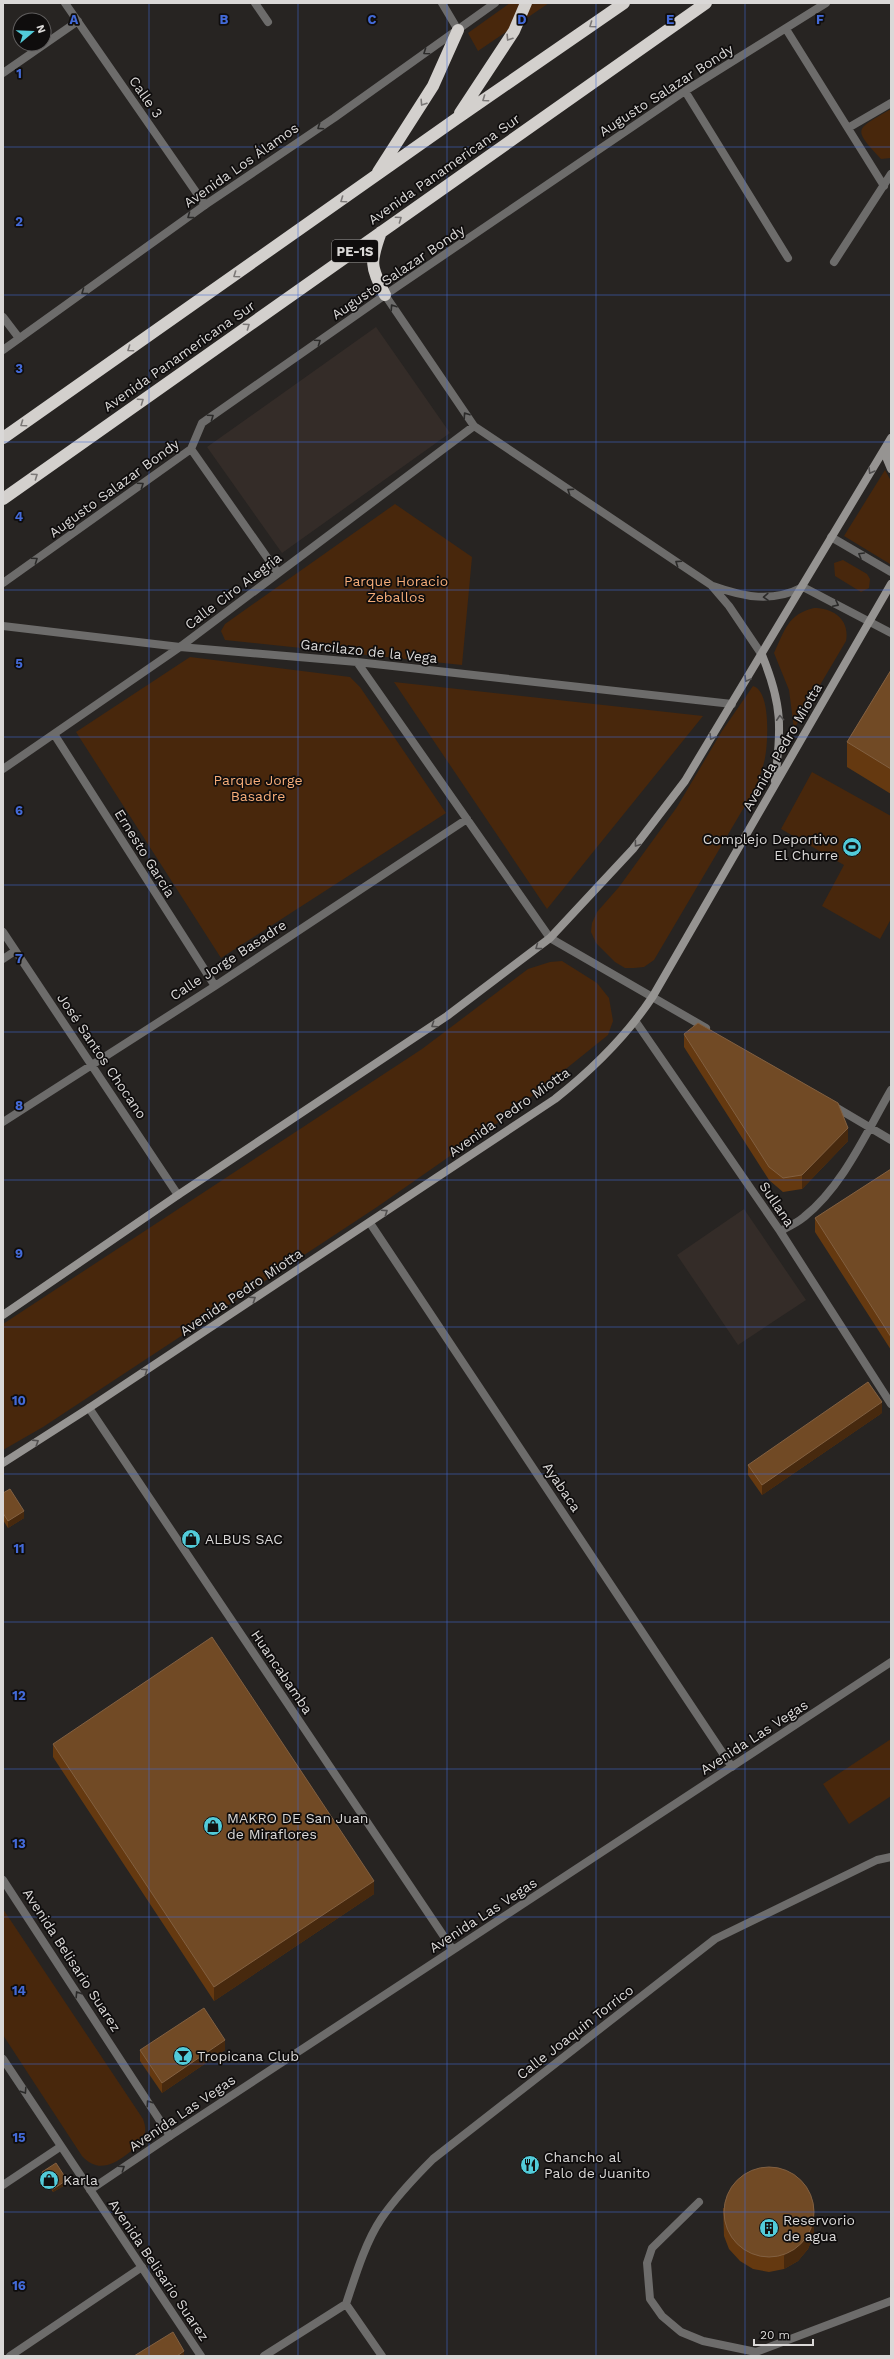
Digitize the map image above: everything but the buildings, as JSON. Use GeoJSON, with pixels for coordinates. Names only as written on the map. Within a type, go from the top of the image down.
{"type":"FeatureCollection","features":[{"type":"Feature","properties":{"kind":"highway"},"geometry":{"type":"LineString","coordinates":[[456,119],[514,31],[526,3]]}},
{"type":"Feature","properties":{"kind":"highway"},"geometry":{"type":"LineString","coordinates":[[3,438],[375,178],[456,119],[624,3]]}},
{"type":"Feature","properties":{"kind":"highway","name":"Avenida Panamericana Sur"},"geometry":{"type":"LineString","coordinates":[[3,498],[706,3]]}},
{"type":"Feature","properties":{"kind":"highway"},"geometry":{"type":"LineString","coordinates":[[375,178],[433,86],[458,30]]}},
{"type":"Feature","properties":{"kind":"highway"},"geometry":{"type":"LineString","coordinates":[[381,232],[373,266],[385,295]]}},
{"type":"Feature","properties":{"kind":"main road"},"geometry":{"type":"LineString","coordinates":[[890,440],[886,457],[891,470]]}},
{"type":"Feature","properties":{"kind":"main road"},"geometry":{"type":"LineString","coordinates":[[3,1315],[178,1195],[447,1016],[550,938],[633,849],[685,781],[890,440]]}},
{"type":"Feature","properties":{"kind":"main road","name":"Avenida Pedro Miotta"},"geometry":{"type":"LineString","coordinates":[[3,1463],[89,1408],[555,1100],[595,1066],[636,1022],[653,996],[891,584]]}},
{"type":"Feature","properties":{"kind":"main road"},"geometry":{"type":"LineString","coordinates":[[762,655],[773,682],[779,706],[781,730],[775,784]]}},
{"type":"Feature","properties":{"kind":"street","name":"Calle 3"},"geometry":{"type":"LineString","coordinates":[[65,3],[205,205]]}},
{"type":"Feature","properties":{"kind":"street"},"geometry":{"type":"LineString","coordinates":[[255,3],[268,22]]}},
{"type":"Feature","properties":{"kind":"street"},"geometry":{"type":"LineString","coordinates":[[442,3],[458,30]]}},
{"type":"Feature","properties":{"kind":"street","name":"Avenida Los Álamos"},"geometry":{"type":"LineString","coordinates":[[3,350],[205,205],[495,3]]}},
{"type":"Feature","properties":{"kind":"street","name":"Augusto Salazar Bondy"},"geometry":{"type":"LineString","coordinates":[[3,583],[191,449],[202,423],[385,295],[685,91],[826,3]]}},
{"type":"Feature","properties":{"kind":"street"},"geometry":{"type":"LineString","coordinates":[[3,73],[78,21]]}},
{"type":"Feature","properties":{"kind":"street"},"geometry":{"type":"LineString","coordinates":[[786,29],[884,186]]}},
{"type":"Feature","properties":{"kind":"street"},"geometry":{"type":"LineString","coordinates":[[685,91],[788,258]]}},
{"type":"Feature","properties":{"kind":"street"},"geometry":{"type":"LineString","coordinates":[[848,128],[891,104]]}},
{"type":"Feature","properties":{"kind":"street"},"geometry":{"type":"LineString","coordinates":[[834,262],[891,174]]}},
{"type":"Feature","properties":{"kind":"street"},"geometry":{"type":"LineString","coordinates":[[385,295],[474,426],[710,585],[736,615],[762,655]]}},
{"type":"Feature","properties":{"kind":"street"},"geometry":{"type":"LineString","coordinates":[[3,317],[19,338]]}},
{"type":"Feature","properties":{"kind":"street","name":"Calle Ciro Alegria"},"geometry":{"type":"LineString","coordinates":[[3,769],[180,647],[474,426]]}},
{"type":"Feature","properties":{"kind":"street"},"geometry":{"type":"LineString","coordinates":[[191,449],[278,573]]}},
{"type":"Feature","properties":{"kind":"street"},"geometry":{"type":"LineString","coordinates":[[831,537],[891,572]]}},
{"type":"Feature","properties":{"kind":"street"},"geometry":{"type":"LineString","coordinates":[[710,585],[740,595],[755,597],[788,595],[803,587],[891,633]]}},
{"type":"Feature","properties":{"kind":"street","name":"Garcilazo de la Vega"},"geometry":{"type":"LineString","coordinates":[[3,626],[180,647],[357,662],[732,704]]}},
{"type":"Feature","properties":{"kind":"street"},"geometry":{"type":"LineString","coordinates":[[357,662],[550,938],[653,996],[715,1034]]}},
{"type":"Feature","properties":{"kind":"street","name":"Ernesto García"},"geometry":{"type":"LineString","coordinates":[[54,734],[215,986]]}},
{"type":"Feature","properties":{"kind":"street","name":"Calle Jorge Basadre"},"geometry":{"type":"LineString","coordinates":[[3,1122],[91,1063],[215,986],[467,819]]}},
{"type":"Feature","properties":{"kind":"street","name":"José Santos Chocano"},"geometry":{"type":"LineString","coordinates":[[3,932],[178,1195]]}},
{"type":"Feature","properties":{"kind":"street"},"geometry":{"type":"LineString","coordinates":[[3,959],[15,951]]}},
{"type":"Feature","properties":{"kind":"street","name":"Sullana"},"geometry":{"type":"LineString","coordinates":[[636,1022],[780,1231],[891,1404]]}},
{"type":"Feature","properties":{"kind":"street"},"geometry":{"type":"LineString","coordinates":[[780,1231],[803,1218],[824,1198],[870,1127],[891,1090]]}},
{"type":"Feature","properties":{"kind":"street"},"geometry":{"type":"LineString","coordinates":[[822,1099],[891,1140]]}},
{"type":"Feature","properties":{"kind":"street","name":"Ayabaca"},"geometry":{"type":"LineString","coordinates":[[370,1222],[732,1767]]}},
{"type":"Feature","properties":{"kind":"street","name":"Huancabamba"},"geometry":{"type":"LineString","coordinates":[[89,1408],[453,1950]]}},
{"type":"Feature","properties":{"kind":"street","name":"Avenida Las Vegas"},"geometry":{"type":"LineString","coordinates":[[90,2190],[891,1662]]}},
{"type":"Feature","properties":{"kind":"street","name":"Calle Joaquin Torrico"},"geometry":{"type":"LineString","coordinates":[[346,2304],[359,2267],[380,2220],[406,2186],[433,2159],[715,1939],[877,1860],[891,1857]]}},
{"type":"Feature","properties":{"kind":"street","name":"Avenida Belisario Suarez"},"geometry":{"type":"LineString","coordinates":[[3,1880],[170,2136]]}},
{"type":"Feature","properties":{"kind":"street","name":"Avenida Belisario Suarez"},"geometry":{"type":"LineString","coordinates":[[3,2059],[60,2147],[201,2356]]}},
{"type":"Feature","properties":{"kind":"street"},"geometry":{"type":"LineString","coordinates":[[3,2184],[60,2147]]}},
{"type":"Feature","properties":{"kind":"street"},"geometry":{"type":"LineString","coordinates":[[699,2202],[652,2248],[647,2263],[650,2299],[662,2316],[681,2332],[703,2341],[756,2352],[891,2301]]}},
{"type":"Feature","properties":{"kind":"street"},"geometry":{"type":"LineString","coordinates":[[10,2356],[142,2267]]}},
{"type":"Feature","properties":{"kind":"street"},"geometry":{"type":"LineString","coordinates":[[264,2356],[346,2304],[382,2356]]}},
{"type":"Feature","properties":{"kind":"shaded area"},"geometry":{"type":"Polygon","coordinates":[[[376,327],[450,433],[282,553],[207,447],[376,327]]]}},
{"type":"Feature","properties":{"kind":"shaded area"},"geometry":{"type":"Polygon","coordinates":[[[744,1209],[806,1300],[738,1345],[677,1255],[744,1209]]]}},
{"type":"Feature","properties":{"kind":"green space"},"geometry":{"type":"Polygon","coordinates":[[[510,3],[549,3],[478,51],[468,33],[510,3]]]}},
{"type":"Feature","properties":{"kind":"green space"},"geometry":{"type":"Polygon","coordinates":[[[891,109],[891,158],[881,159],[865,141],[862,135],[862,130],[870,121],[891,109]]]}},
{"type":"Feature","properties":{"kind":"green space"},"geometry":{"type":"Polygon","coordinates":[[[885,470],[891,481],[890,564],[844,536],[885,470]]]}},
{"type":"Feature","properties":{"kind":"green space","name":"Parque Horacio Zeballos"},"geometry":{"type":"Polygon","coordinates":[[[395,504],[472,557],[462,665],[225,640],[221,631],[225,624],[395,504]]]}},
{"type":"Feature","properties":{"kind":"green space"},"geometry":{"type":"Polygon","coordinates":[[[843,560],[867,574],[870,579],[869,588],[861,592],[835,576],[834,563],[843,560]]]}},
{"type":"Feature","properties":{"kind":"green space"},"geometry":{"type":"Polygon","coordinates":[[[814,608],[828,610],[843,621],[846,627],[846,641],[794,729],[789,690],[774,653],[788,624],[798,614],[814,608]]]}},
{"type":"Feature","properties":{"kind":"green space","name":"Parque Jorge Basadre"},"geometry":{"type":"Polygon","coordinates":[[[190,657],[350,677],[360,687],[446,813],[221,958],[76,732],[190,657]]]}},
{"type":"Feature","properties":{"kind":"green space"},"geometry":{"type":"Polygon","coordinates":[[[394,682],[703,716],[547,909],[394,682]]]}},
{"type":"Feature","properties":{"kind":"green space"},"geometry":{"type":"Polygon","coordinates":[[[753,686],[759,690],[763,697],[767,718],[765,758],[756,787],[654,960],[644,967],[625,968],[615,962],[596,943],[591,932],[592,923],[597,912],[619,887],[677,807],[722,731],[753,686]]]}},
{"type":"Feature","properties":{"kind":"green space","name":"Complejo Deportivo El Churre"},"geometry":{"type":"Polygon","coordinates":[[[812,772],[891,816],[891,919],[880,939],[822,906],[844,865],[781,829],[812,772]]]}},
{"type":"Feature","properties":{"kind":"green space"},"geometry":{"type":"Polygon","coordinates":[[[562,961],[597,983],[609,998],[613,1021],[608,1035],[506,1117],[377,1207],[43,1427],[3,1450],[3,1324],[422,1049],[528,969],[550,962],[562,961]]]}},
{"type":"Feature","properties":{"kind":"green space"},"geometry":{"type":"Polygon","coordinates":[[[891,1739],[891,1796],[849,1824],[823,1784],[891,1739]]]}},
{"type":"Feature","properties":{"kind":"green space"},"geometry":{"type":"Polygon","coordinates":[[[3,1909],[143,2119],[145,2131],[142,2140],[131,2151],[115,2162],[104,2166],[99,2166],[93,2164],[82,2156],[3,2035],[3,1909]]]}},
{"type":"Feature","properties":{"kind":"place","name":"Complejo Deportivo El Churre"},"geometry":{"type":"Point","coordinates":[852,847]}},
{"type":"Feature","properties":{"kind":"place","name":"ALBUS SAC"},"geometry":{"type":"Point","coordinates":[191,1539]}},
{"type":"Feature","properties":{"kind":"place","name":"MAKRO DE San Juan de Miraflores"},"geometry":{"type":"Point","coordinates":[213,1826]}},
{"type":"Feature","properties":{"kind":"place","name":"Tropicana Club"},"geometry":{"type":"Point","coordinates":[183,2056]}},
{"type":"Feature","properties":{"kind":"place","name":"Chancho al Palo de Juanito"},"geometry":{"type":"Point","coordinates":[530,2165]}},
{"type":"Feature","properties":{"kind":"place","name":"Karla"},"geometry":{"type":"Point","coordinates":[49,2180]}},
{"type":"Feature","properties":{"kind":"place","name":"Reservorio de agua"},"geometry":{"type":"Point","coordinates":[769,2228]}}]}
